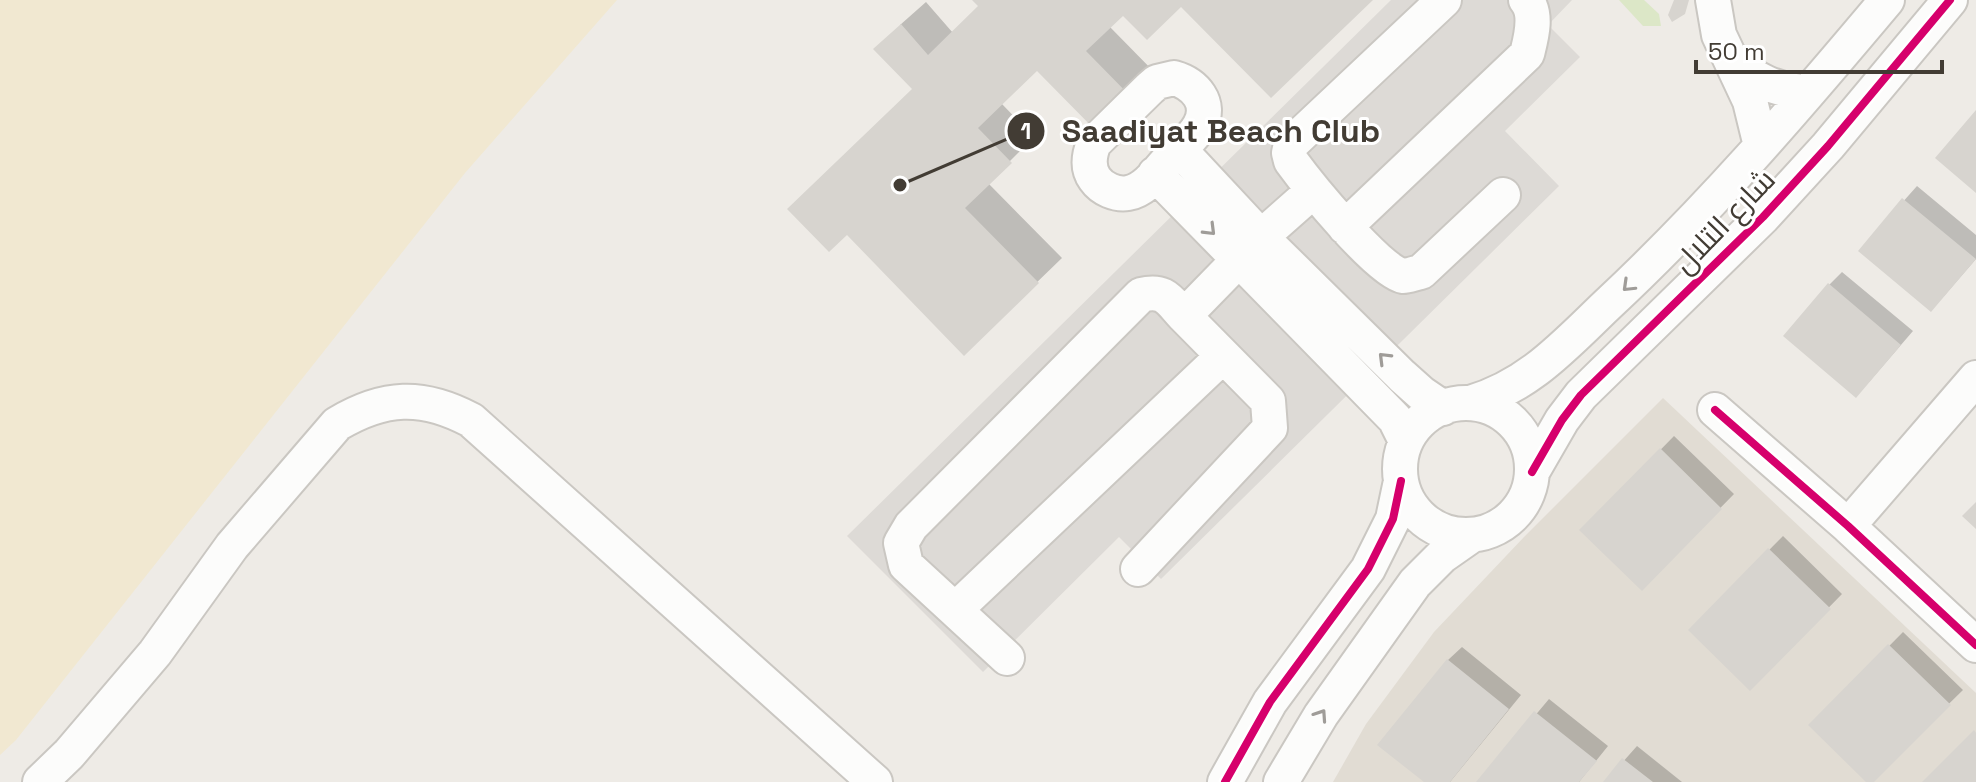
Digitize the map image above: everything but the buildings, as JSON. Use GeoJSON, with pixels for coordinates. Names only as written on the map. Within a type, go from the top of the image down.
{"type":"FeatureCollection","features":[{"type":"Feature","properties":{"kind":"street"},"geometry":{"type":"LineString","coordinates":[[1444,0],[1291,144],[1291,161],[1345,227],[1393,272],[1405,276],[1421,272],[1503,195]]}},
{"type":"Feature","properties":{"kind":"street"},"geometry":{"type":"LineString","coordinates":[[1345,227],[1527,54],[1532,31],[1531,6],[1526,0]]}},
{"type":"Feature","properties":{"kind":"street"},"geometry":{"type":"LineString","coordinates":[[1713,0],[1719,35],[1750,101],[1761,146]]}},
{"type":"Feature","properties":{"kind":"street","name":"شارع التلال"},"geometry":{"type":"LineString","coordinates":[[1457,406],[1510,389],[1544,365],[1670,245],[1761,146],[1887,0]]}},
{"type":"Feature","properties":{"kind":"street","name":"شارع التلال"},"geometry":{"type":"LineString","coordinates":[[1532,472],[1562,420],[1581,395],[1763,217],[1828,146],[1950,0]]}},
{"type":"Feature","properties":{"kind":"street"},"geometry":{"type":"LineString","coordinates":[[1728,56],[1761,82],[1792,92],[1808,92]]}},
{"type":"Feature","properties":{"kind":"street"},"geometry":{"type":"LineString","coordinates":[[1174,78],[1197,91],[1204,108],[1200,125],[1155,174],[1139,189],[1111,191],[1095,179],[1091,171],[1090,152],[1100,135],[1150,88],[1165,79],[1174,78]]}},
{"type":"Feature","properties":{"kind":"street"},"geometry":{"type":"LineString","coordinates":[[1179,149],[1250,248],[1395,419],[1406,441]]}},
{"type":"Feature","properties":{"kind":"street"},"geometry":{"type":"LineString","coordinates":[[1155,174],[1250,248],[1421,393],[1457,406],[1487,407],[1503,414],[1516,425],[1531,456],[1532,472],[1524,502],[1514,515],[1487,532],[1472,535],[1456,534],[1431,525],[1411,506],[1401,481]]}},
{"type":"Feature","properties":{"kind":"street"},"geometry":{"type":"LineString","coordinates":[[1184,316],[1250,248],[1313,191]]}},
{"type":"Feature","properties":{"kind":"street"},"geometry":{"type":"LineString","coordinates":[[1007,658],[906,565],[901,543],[911,526],[1141,295],[1154,292],[1164,294],[1268,401],[1270,428],[1138,569]]}},
{"type":"Feature","properties":{"kind":"street"},"geometry":{"type":"LineString","coordinates":[[955,610],[1223,356]]}},
{"type":"Feature","properties":{"kind":"street"},"geometry":{"type":"LineString","coordinates":[[1848,526],[1976,378]]}},
{"type":"Feature","properties":{"kind":"street"},"geometry":{"type":"LineString","coordinates":[[40,782],[69,754],[155,653],[232,546],[337,424],[376,405],[398,401],[437,405],[471,420],[875,782]]}},
{"type":"Feature","properties":{"kind":"street"},"geometry":{"type":"LineString","coordinates":[[1225,782],[1270,702],[1368,569],[1393,519],[1406,441],[1428,415],[1457,406]]}},
{"type":"Feature","properties":{"kind":"street"},"geometry":{"type":"LineString","coordinates":[[1715,410],[1848,526],[1976,645]]}},
{"type":"Feature","properties":{"kind":"street"},"geometry":{"type":"LineString","coordinates":[[1281,782],[1321,715],[1415,583],[1442,556],[1472,535]]}},
{"type":"Feature","properties":{"kind":"shaded area"},"geometry":{"type":"Polygon","coordinates":[[[1391,0],[1572,0],[1548,25],[1580,57],[1505,131],[1559,186],[1161,579],[1119,537],[983,672],[847,536],[1391,0]]]}},
{"type":"Feature","properties":{"kind":"shaded area"},"geometry":{"type":"Polygon","coordinates":[[[1663,398],[1976,693],[1976,782],[1333,782],[1366,724],[1434,632],[1663,398]]]}},
{"type":"Feature","properties":{"kind":"green space"},"geometry":{"type":"Polygon","coordinates":[[[1619,0],[1644,0],[1659,14],[1661,26],[1643,26],[1619,0]]]}},
{"type":"Feature","properties":{"kind":"sand"},"geometry":{"type":"Polygon","coordinates":[[[0,0],[617,0],[465,173],[16,740],[0,755],[0,0]]]}},
{"type":"Feature","properties":{"kind":"cycle path"},"geometry":{"type":"LineString","coordinates":[[1532,472],[1562,420],[1581,395],[1763,217],[1828,146],[1950,0]]}},
{"type":"Feature","properties":{"kind":"cycle path"},"geometry":{"type":"LineString","coordinates":[[1715,410],[1848,526],[1976,645]]}},
{"type":"Feature","properties":{"kind":"cycle path"},"geometry":{"type":"LineString","coordinates":[[1225,782],[1270,702],[1368,569],[1393,519],[1401,481]]}},
{"type":"Feature","properties":{"kind":"place","name":"Saadiyat Beach Club"},"geometry":{"type":"Point","coordinates":[900,185]}}]}
